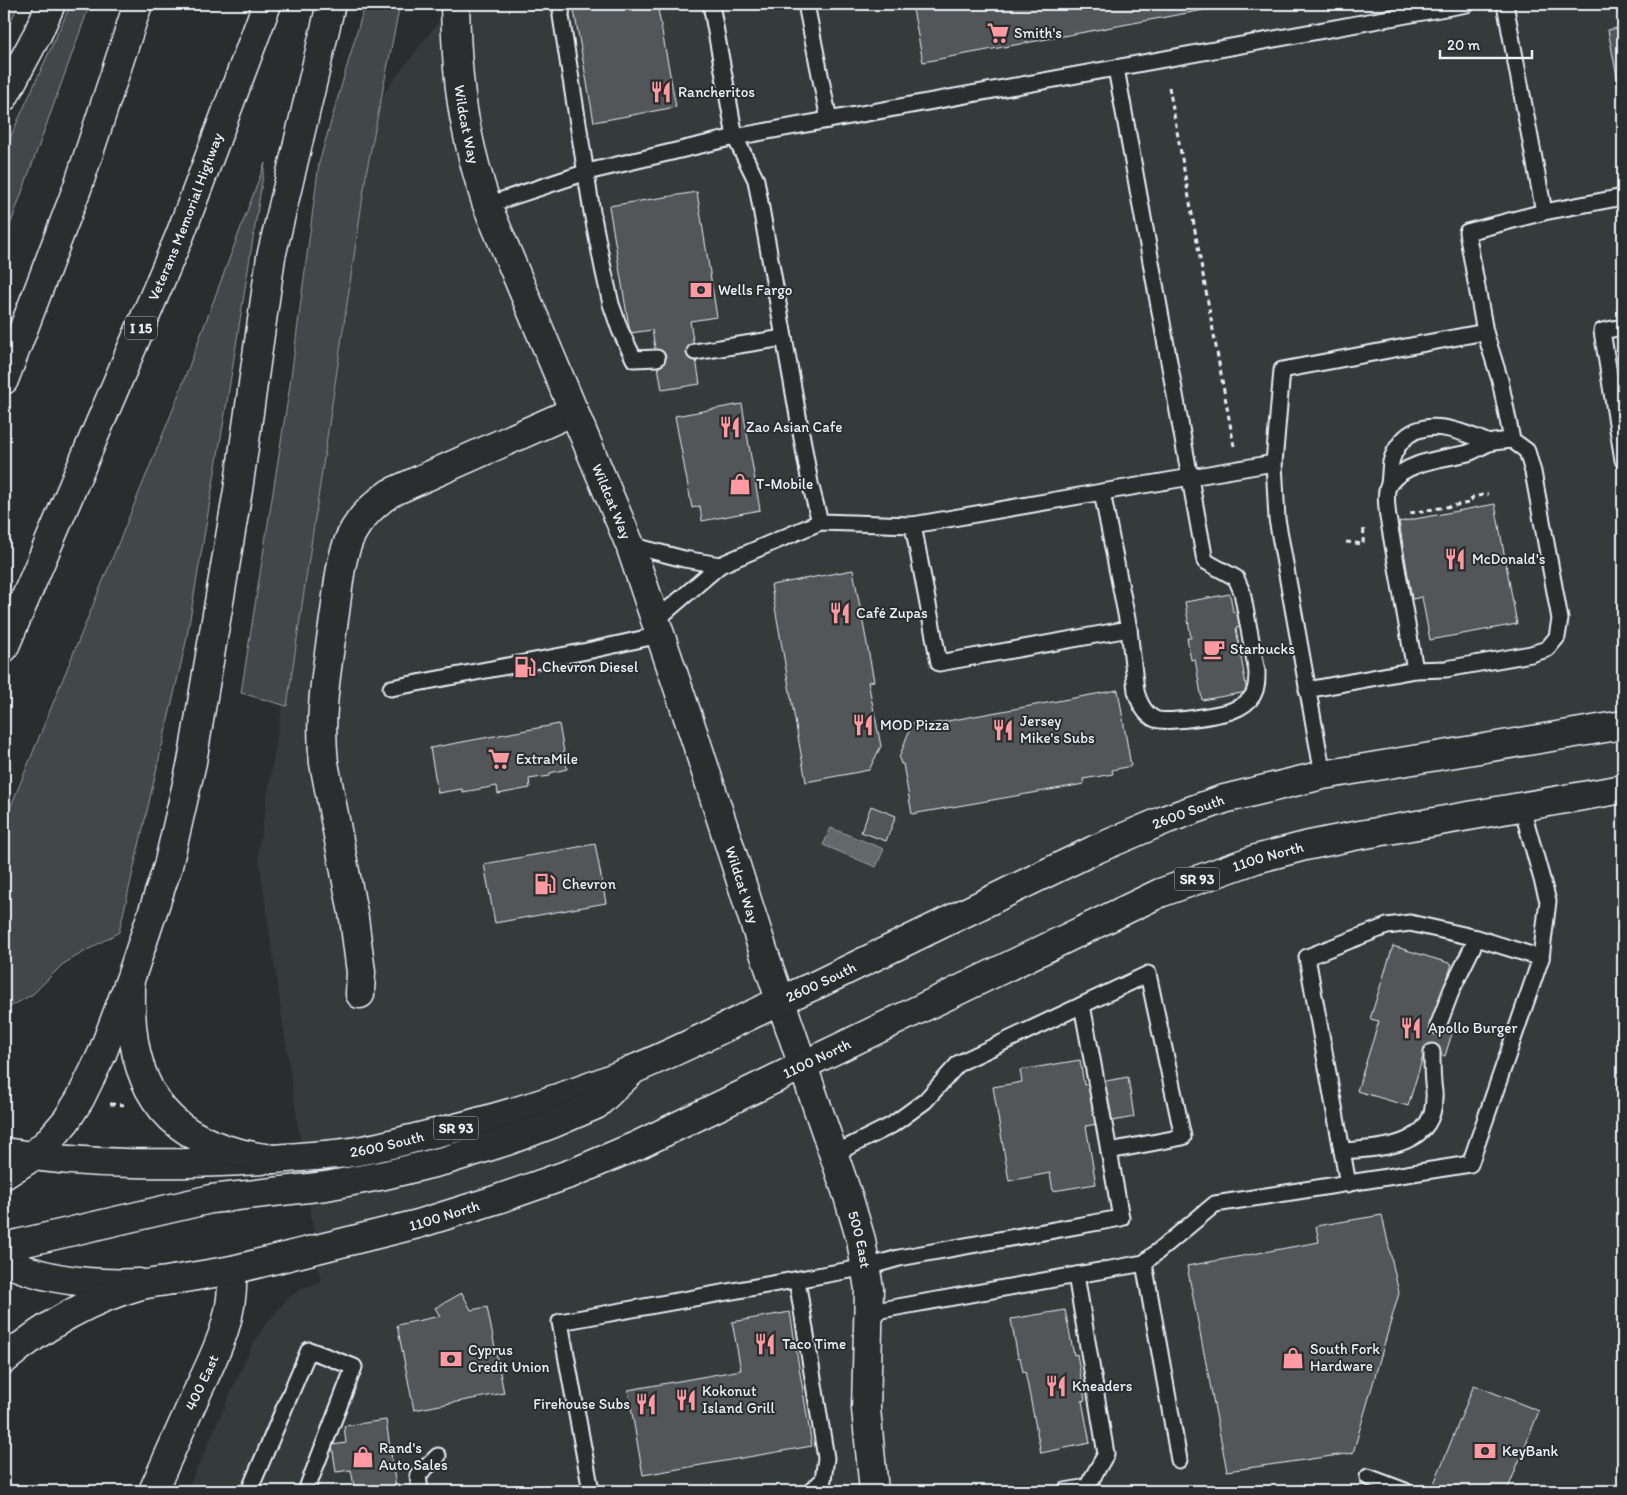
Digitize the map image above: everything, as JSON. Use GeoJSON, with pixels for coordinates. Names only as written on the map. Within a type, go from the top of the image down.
{"type":"FeatureCollection","features":[{"type":"Feature","properties":{"kind":"main road"},"geometry":{"type":"LineString","coordinates":[[4,97],[51,4]]}},
{"type":"Feature","properties":{"kind":"main road"},"geometry":{"type":"LineString","coordinates":[[4,380],[78,186],[138,4]]}},
{"type":"Feature","properties":{"kind":"main road","name":"Veterans Memorial Highway"},"geometry":{"type":"LineString","coordinates":[[4,648],[180,236],[267,4]]}},
{"type":"Feature","properties":{"kind":"main road"},"geometry":{"type":"LineString","coordinates":[[4,1175],[47,1143],[66,1121],[80,1099],[102,1054],[131,977],[168,866],[192,762],[238,490],[272,257],[331,4]]}},
{"type":"Feature","properties":{"kind":"main road","name":"Wildcat Way"},"geometry":{"type":"LineString","coordinates":[[455,4],[456,41],[466,128],[474,165],[487,205],[630,545],[780,1000]]}},
{"type":"Feature","properties":{"kind":"main road"},"geometry":{"type":"LineString","coordinates":[[360,994],[360,972],[354,918],[324,763],[322,740],[326,679],[346,548],[363,516],[390,493],[574,411]]}},
{"type":"Feature","properties":{"kind":"main road","name":"2600 South"},"geometry":{"type":"LineString","coordinates":[[4,1152],[138,1164],[200,1164],[347,1153],[461,1127],[546,1102],[633,1070],[780,1000],[818,984],[1094,850],[1167,819],[1224,800],[1323,775],[1623,724]]}},
{"type":"Feature","properties":{"kind":"main road","name":"1100 North"},"geometry":{"type":"LineString","coordinates":[[4,1261],[41,1274],[104,1284],[173,1280],[232,1270],[418,1224],[575,1172],[638,1145],[1160,893],[1208,875],[1256,859],[1305,846],[1623,789]]}},
{"type":"Feature","properties":{"kind":"main road"},"geometry":{"type":"LineString","coordinates":[[131,977],[130,1008],[139,1062],[153,1097],[162,1110],[182,1128],[216,1146],[235,1153],[274,1159]]}},
{"type":"Feature","properties":{"kind":"main road","name":"500 East"},"geometry":{"type":"LineString","coordinates":[[780,1000],[834,1154],[861,1240],[867,1268],[870,1312],[866,1399],[874,1491]]}},
{"type":"Feature","properties":{"kind":"main road"},"geometry":{"type":"LineString","coordinates":[[4,1247],[211,1200],[326,1186],[385,1175],[446,1160],[507,1141],[596,1105],[633,1070]]}},
{"type":"Feature","properties":{"kind":"main road","name":"400 East"},"geometry":{"type":"LineString","coordinates":[[153,1491],[223,1336],[231,1305],[232,1270]]}},
{"type":"Feature","properties":{"kind":"main road"},"geometry":{"type":"LineString","coordinates":[[4,1360],[47,1327],[76,1310],[107,1296],[139,1286],[173,1280]]}},
{"type":"Feature","properties":{"kind":"lane"},"geometry":{"type":"LineString","coordinates":[[562,4],[561,16],[592,212],[611,304],[620,330],[634,359],[657,358]]}},
{"type":"Feature","properties":{"kind":"lane"},"geometry":{"type":"LineString","coordinates":[[710,4],[735,137],[756,180],[810,483],[820,522]]}},
{"type":"Feature","properties":{"kind":"lane"},"geometry":{"type":"LineString","coordinates":[[806,4],[829,120]]}},
{"type":"Feature","properties":{"kind":"lane"},"geometry":{"type":"LineString","coordinates":[[487,205],[586,172],[735,137],[1467,4]]}},
{"type":"Feature","properties":{"kind":"lane"},"geometry":{"type":"LineString","coordinates":[[1505,4],[1544,212]]}},
{"type":"Feature","properties":{"kind":"lane"},"geometry":{"type":"LineString","coordinates":[[1102,492],[1129,629],[1137,696],[1144,711],[1153,718],[1164,722],[1232,711],[1245,704],[1253,695],[1257,685],[1257,672],[1242,592],[1236,578],[1205,561],[1116,68]]}},
{"type":"Feature","properties":{"kind":"lane"},"geometry":{"type":"LineString","coordinates":[[1307,690],[1415,670],[1446,669],[1531,654],[1547,649],[1557,637],[1560,619],[1533,472],[1526,451],[1512,440],[1500,380],[1485,332],[1467,232],[1544,212],[1623,197]]}},
{"type":"Feature","properties":{"kind":"lane"},"geometry":{"type":"LineString","coordinates":[[1623,328],[1602,331],[1623,460]]}},
{"type":"Feature","properties":{"kind":"lane"},"geometry":{"type":"LineString","coordinates":[[1323,775],[1277,518],[1274,463],[1282,370],[1485,332]]}},
{"type":"Feature","properties":{"kind":"lane"},"geometry":{"type":"LineString","coordinates":[[695,352],[784,338]]}},
{"type":"Feature","properties":{"kind":"lane"},"geometry":{"type":"LineString","coordinates":[[1415,670],[1388,517],[1387,503],[1392,460],[1397,448],[1406,436],[1417,429],[1445,428],[1468,434],[1489,443]]}},
{"type":"Feature","properties":{"kind":"lane"},"geometry":{"type":"LineString","coordinates":[[1389,485],[1398,475],[1433,460],[1470,452],[1489,443],[1512,440]]}},
{"type":"Feature","properties":{"kind":"lane"},"geometry":{"type":"LineString","coordinates":[[391,688],[587,651],[657,628],[720,565],[820,522],[914,525],[1274,463]]}},
{"type":"Feature","properties":{"kind":"lane"},"geometry":{"type":"LineString","coordinates":[[914,525],[939,663],[1129,629]]}},
{"type":"Feature","properties":{"kind":"lane"},"geometry":{"type":"LineString","coordinates":[[630,545],[684,559],[720,565]]}},
{"type":"Feature","properties":{"kind":"lane"},"geometry":{"type":"LineString","coordinates":[[870,1312],[1144,1263],[1215,1204],[1470,1164],[1540,958],[1548,902],[1522,808]]}},
{"type":"Feature","properties":{"kind":"lane"},"geometry":{"type":"LineString","coordinates":[[1348,1184],[1307,957],[1387,926],[1410,923],[1477,938],[1540,958]]}},
{"type":"Feature","properties":{"kind":"lane"},"geometry":{"type":"LineString","coordinates":[[1438,1026],[1452,989],[1477,938]]}},
{"type":"Feature","properties":{"kind":"lane"},"geometry":{"type":"LineString","coordinates":[[834,1154],[892,1125],[925,1101],[959,1063],[1148,974],[1183,1137],[1109,1151]]}},
{"type":"Feature","properties":{"kind":"lane"},"geometry":{"type":"LineString","coordinates":[[591,1491],[560,1322],[867,1268],[904,1257],[1121,1218],[1082,1005]]}},
{"type":"Feature","properties":{"kind":"lane"},"geometry":{"type":"LineString","coordinates":[[1342,1152],[1392,1145],[1408,1140],[1422,1132],[1429,1123],[1432,1114],[1434,1098],[1432,1052]]}},
{"type":"Feature","properties":{"kind":"lane"},"geometry":{"type":"LineString","coordinates":[[1144,1263],[1179,1460]]}},
{"type":"Feature","properties":{"kind":"lane"},"geometry":{"type":"LineString","coordinates":[[1064,1491],[1087,1487],[1106,1454],[1076,1275]]}},
{"type":"Feature","properties":{"kind":"lane"},"geometry":{"type":"LineString","coordinates":[[797,1280],[826,1458],[823,1480],[811,1491]]}},
{"type":"Feature","properties":{"kind":"lane"},"geometry":{"type":"LineString","coordinates":[[249,1491],[310,1350],[354,1367],[306,1491]]}},
{"type":"Feature","properties":{"kind":"lane"},"geometry":{"type":"LineString","coordinates":[[420,1491],[418,1475],[438,1456]]}},
{"type":"Feature","properties":{"kind":"lane"},"geometry":{"type":"LineString","coordinates":[[1368,1477],[1405,1491]]}},
{"type":"Feature","properties":{"kind":"path"},"geometry":{"type":"LineString","coordinates":[[1170,87],[1234,450]]}},
{"type":"Feature","properties":{"kind":"path"},"geometry":{"type":"LineString","coordinates":[[1404,514],[1469,503],[1473,497],[1488,494]]}},
{"type":"Feature","properties":{"kind":"path"},"geometry":{"type":"LineString","coordinates":[[1346,542],[1363,544],[1364,521]]}},
{"type":"Feature","properties":{"kind":"shaded area"},"geometry":{"type":"Polygon","coordinates":[[[4,4],[19,4],[4,35],[4,4]]]}},
{"type":"Feature","properties":{"kind":"shaded area"},"geometry":{"type":"Polygon","coordinates":[[[71,4],[90,4],[4,242],[4,151],[71,4]]]}},
{"type":"Feature","properties":{"kind":"shaded area"},"geometry":{"type":"Polygon","coordinates":[[[365,4],[400,4],[367,169],[287,706],[241,693],[290,385],[319,163],[365,4]]]}},
{"type":"Feature","properties":{"kind":"shaded area"},"geometry":{"type":"Polygon","coordinates":[[[452,4],[1623,4],[1623,1491],[187,1491],[252,1346],[264,1327],[287,1299],[303,1288],[321,1282],[258,853],[294,634],[368,114],[452,4]]]}},
{"type":"Feature","properties":{"kind":"shaded area"},"geometry":{"type":"Polygon","coordinates":[[[265,163],[186,642],[119,932],[63,964],[33,994],[8,1008],[4,1007],[4,823],[172,412],[265,163]]]}},
{"type":"Feature","properties":{"kind":"shaded area"},"geometry":{"type":"Polygon","coordinates":[[[831,828],[884,849],[876,867],[823,845],[831,828]]]}},
{"type":"Feature","properties":{"kind":"building"},"geometry":{"type":"Polygon","coordinates":[[[606,4],[657,4],[676,107],[594,122],[574,10],[606,4]]]}},
{"type":"Feature","properties":{"kind":"building","name":"Smith's"},"geometry":{"type":"Polygon","coordinates":[[[912,4],[1236,4],[923,62],[912,4]]]}},
{"type":"Feature","properties":{"kind":"building"},"geometry":{"type":"Polygon","coordinates":[[[1623,27],[1623,108],[1608,30],[1623,27]]]}},
{"type":"Feature","properties":{"kind":"building"},"geometry":{"type":"Polygon","coordinates":[[[697,192],[717,317],[690,321],[700,384],[662,390],[652,330],[630,333],[609,206],[697,192]]]}},
{"type":"Feature","properties":{"kind":"building"},"geometry":{"type":"Polygon","coordinates":[[[742,404],[760,510],[702,521],[700,506],[692,508],[675,416],[742,404]]]}},
{"type":"Feature","properties":{"kind":"building","name":"McDonald's"},"geometry":{"type":"Polygon","coordinates":[[[1495,504],[1517,624],[1430,640],[1422,597],[1412,599],[1399,522],[1495,504]]]}},
{"type":"Feature","properties":{"kind":"building"},"geometry":{"type":"Polygon","coordinates":[[[853,570],[874,681],[868,682],[881,746],[869,770],[806,782],[771,585],[853,570]]]}},
{"type":"Feature","properties":{"kind":"building","name":"Starbucks"},"geometry":{"type":"Polygon","coordinates":[[[1230,594],[1233,612],[1245,610],[1248,626],[1236,628],[1247,692],[1202,700],[1195,659],[1191,660],[1187,638],[1191,638],[1185,602],[1230,594]]]}},
{"type":"Feature","properties":{"kind":"building"},"geometry":{"type":"Polygon","coordinates":[[[1118,690],[1131,766],[1112,770],[1113,774],[1083,779],[1084,784],[912,814],[903,764],[901,764],[899,758],[912,723],[919,722],[920,726],[1118,690]]]}},
{"type":"Feature","properties":{"kind":"building","name":"ExtraMile"},"geometry":{"type":"Polygon","coordinates":[[[559,724],[567,769],[550,773],[550,776],[529,779],[530,788],[498,794],[497,786],[463,792],[462,789],[438,793],[430,748],[559,724]]]}},
{"type":"Feature","properties":{"kind":"building"},"geometry":{"type":"Polygon","coordinates":[[[871,806],[896,816],[886,841],[861,832],[871,806]]]}},
{"type":"Feature","properties":{"kind":"building","name":"Chevron"},"geometry":{"type":"Polygon","coordinates":[[[595,844],[606,903],[495,923],[484,864],[595,844]]]}},
{"type":"Feature","properties":{"kind":"building","name":"Apollo Burger"},"geometry":{"type":"Polygon","coordinates":[[[1393,946],[1452,964],[1433,1024],[1453,1030],[1445,1056],[1425,1050],[1408,1106],[1357,1091],[1379,1021],[1370,1019],[1393,946]]]}},
{"type":"Feature","properties":{"kind":"building"},"geometry":{"type":"Polygon","coordinates":[[[1080,1060],[1084,1085],[1128,1077],[1134,1117],[1086,1126],[1096,1184],[1053,1191],[1050,1173],[1009,1181],[993,1087],[1022,1082],[1020,1070],[1080,1060]]]}},
{"type":"Feature","properties":{"kind":"building","name":"South Fork Hardware"},"geometry":{"type":"Polygon","coordinates":[[[1382,1215],[1399,1293],[1353,1453],[1227,1471],[1187,1266],[1319,1242],[1316,1226],[1382,1215]]]}},
{"type":"Feature","properties":{"kind":"building","name":"Cyprus Credit Union"},"geometry":{"type":"Polygon","coordinates":[[[462,1293],[471,1310],[487,1307],[504,1393],[414,1410],[397,1325],[440,1316],[435,1308],[462,1293]]]}},
{"type":"Feature","properties":{"kind":"building","name":"Kneaders"},"geometry":{"type":"Polygon","coordinates":[[[1065,1310],[1074,1355],[1077,1354],[1085,1400],[1082,1401],[1090,1443],[1041,1453],[1025,1371],[1023,1372],[1020,1357],[1018,1358],[1011,1319],[1065,1310]]]}},
{"type":"Feature","properties":{"kind":"building"},"geometry":{"type":"Polygon","coordinates":[[[790,1312],[812,1446],[643,1475],[628,1390],[741,1370],[732,1322],[790,1312]]]}},
{"type":"Feature","properties":{"kind":"building","name":"KeyBank"},"geometry":{"type":"Polygon","coordinates":[[[1474,1385],[1539,1411],[1507,1491],[1431,1491],[1474,1385]]]}},
{"type":"Feature","properties":{"kind":"building","name":"Rand's Auto Sales"},"geometry":{"type":"Polygon","coordinates":[[[386,1420],[396,1488],[355,1491],[351,1470],[336,1472],[332,1445],[346,1443],[344,1426],[386,1420]]]}},
{"type":"Feature","properties":{"kind":"place","name":"Smith's"},"geometry":{"type":"Point","coordinates":[998,33]}},
{"type":"Feature","properties":{"kind":"place","name":"Rancheritos"},"geometry":{"type":"Point","coordinates":[661,92]}},
{"type":"Feature","properties":{"kind":"place","name":"Wells Fargo"},"geometry":{"type":"Point","coordinates":[701,290]}},
{"type":"Feature","properties":{"kind":"place","name":"Zao Asian Cafe"},"geometry":{"type":"Point","coordinates":[730,427]}},
{"type":"Feature","properties":{"kind":"place","name":"T-Mobile"},"geometry":{"type":"Point","coordinates":[740,484]}},
{"type":"Feature","properties":{"kind":"place","name":"McDonald's"},"geometry":{"type":"Point","coordinates":[1455,559]}},
{"type":"Feature","properties":{"kind":"place","name":"Café Zupas"},"geometry":{"type":"Point","coordinates":[840,613]}},
{"type":"Feature","properties":{"kind":"place","name":"Starbucks"},"geometry":{"type":"Point","coordinates":[1214,649]}},
{"type":"Feature","properties":{"kind":"place","name":"Chevron Diesel"},"geometry":{"type":"Point","coordinates":[525,667]}},
{"type":"Feature","properties":{"kind":"place","name":"MOD Pizza"},"geometry":{"type":"Point","coordinates":[863,725]}},
{"type":"Feature","properties":{"kind":"place","name":"Jersey Mike's Subs"},"geometry":{"type":"Point","coordinates":[1003,730]}},
{"type":"Feature","properties":{"kind":"place","name":"ExtraMile"},"geometry":{"type":"Point","coordinates":[499,759]}},
{"type":"Feature","properties":{"kind":"place","name":"Chevron"},"geometry":{"type":"Point","coordinates":[545,884]}},
{"type":"Feature","properties":{"kind":"place","name":"Apollo Burger"},"geometry":{"type":"Point","coordinates":[1411,1028]}},
{"type":"Feature","properties":{"kind":"place","name":"Taco Time"},"geometry":{"type":"Point","coordinates":[765,1344]}},
{"type":"Feature","properties":{"kind":"place","name":"South Fork Hardware"},"geometry":{"type":"Point","coordinates":[1293,1358]}},
{"type":"Feature","properties":{"kind":"place","name":"Cyprus Credit Union"},"geometry":{"type":"Point","coordinates":[451,1359]}},
{"type":"Feature","properties":{"kind":"place","name":"Kneaders"},"geometry":{"type":"Point","coordinates":[1056,1386]}},
{"type":"Feature","properties":{"kind":"place","name":"Kokonut Island Grill"},"geometry":{"type":"Point","coordinates":[686,1400]}},
{"type":"Feature","properties":{"kind":"place","name":"Firehouse Subs"},"geometry":{"type":"Point","coordinates":[646,1404]}},
{"type":"Feature","properties":{"kind":"place","name":"KeyBank"},"geometry":{"type":"Point","coordinates":[1485,1451]}},
{"type":"Feature","properties":{"kind":"place","name":"Rand's Auto Sales"},"geometry":{"type":"Point","coordinates":[363,1457]}}]}
